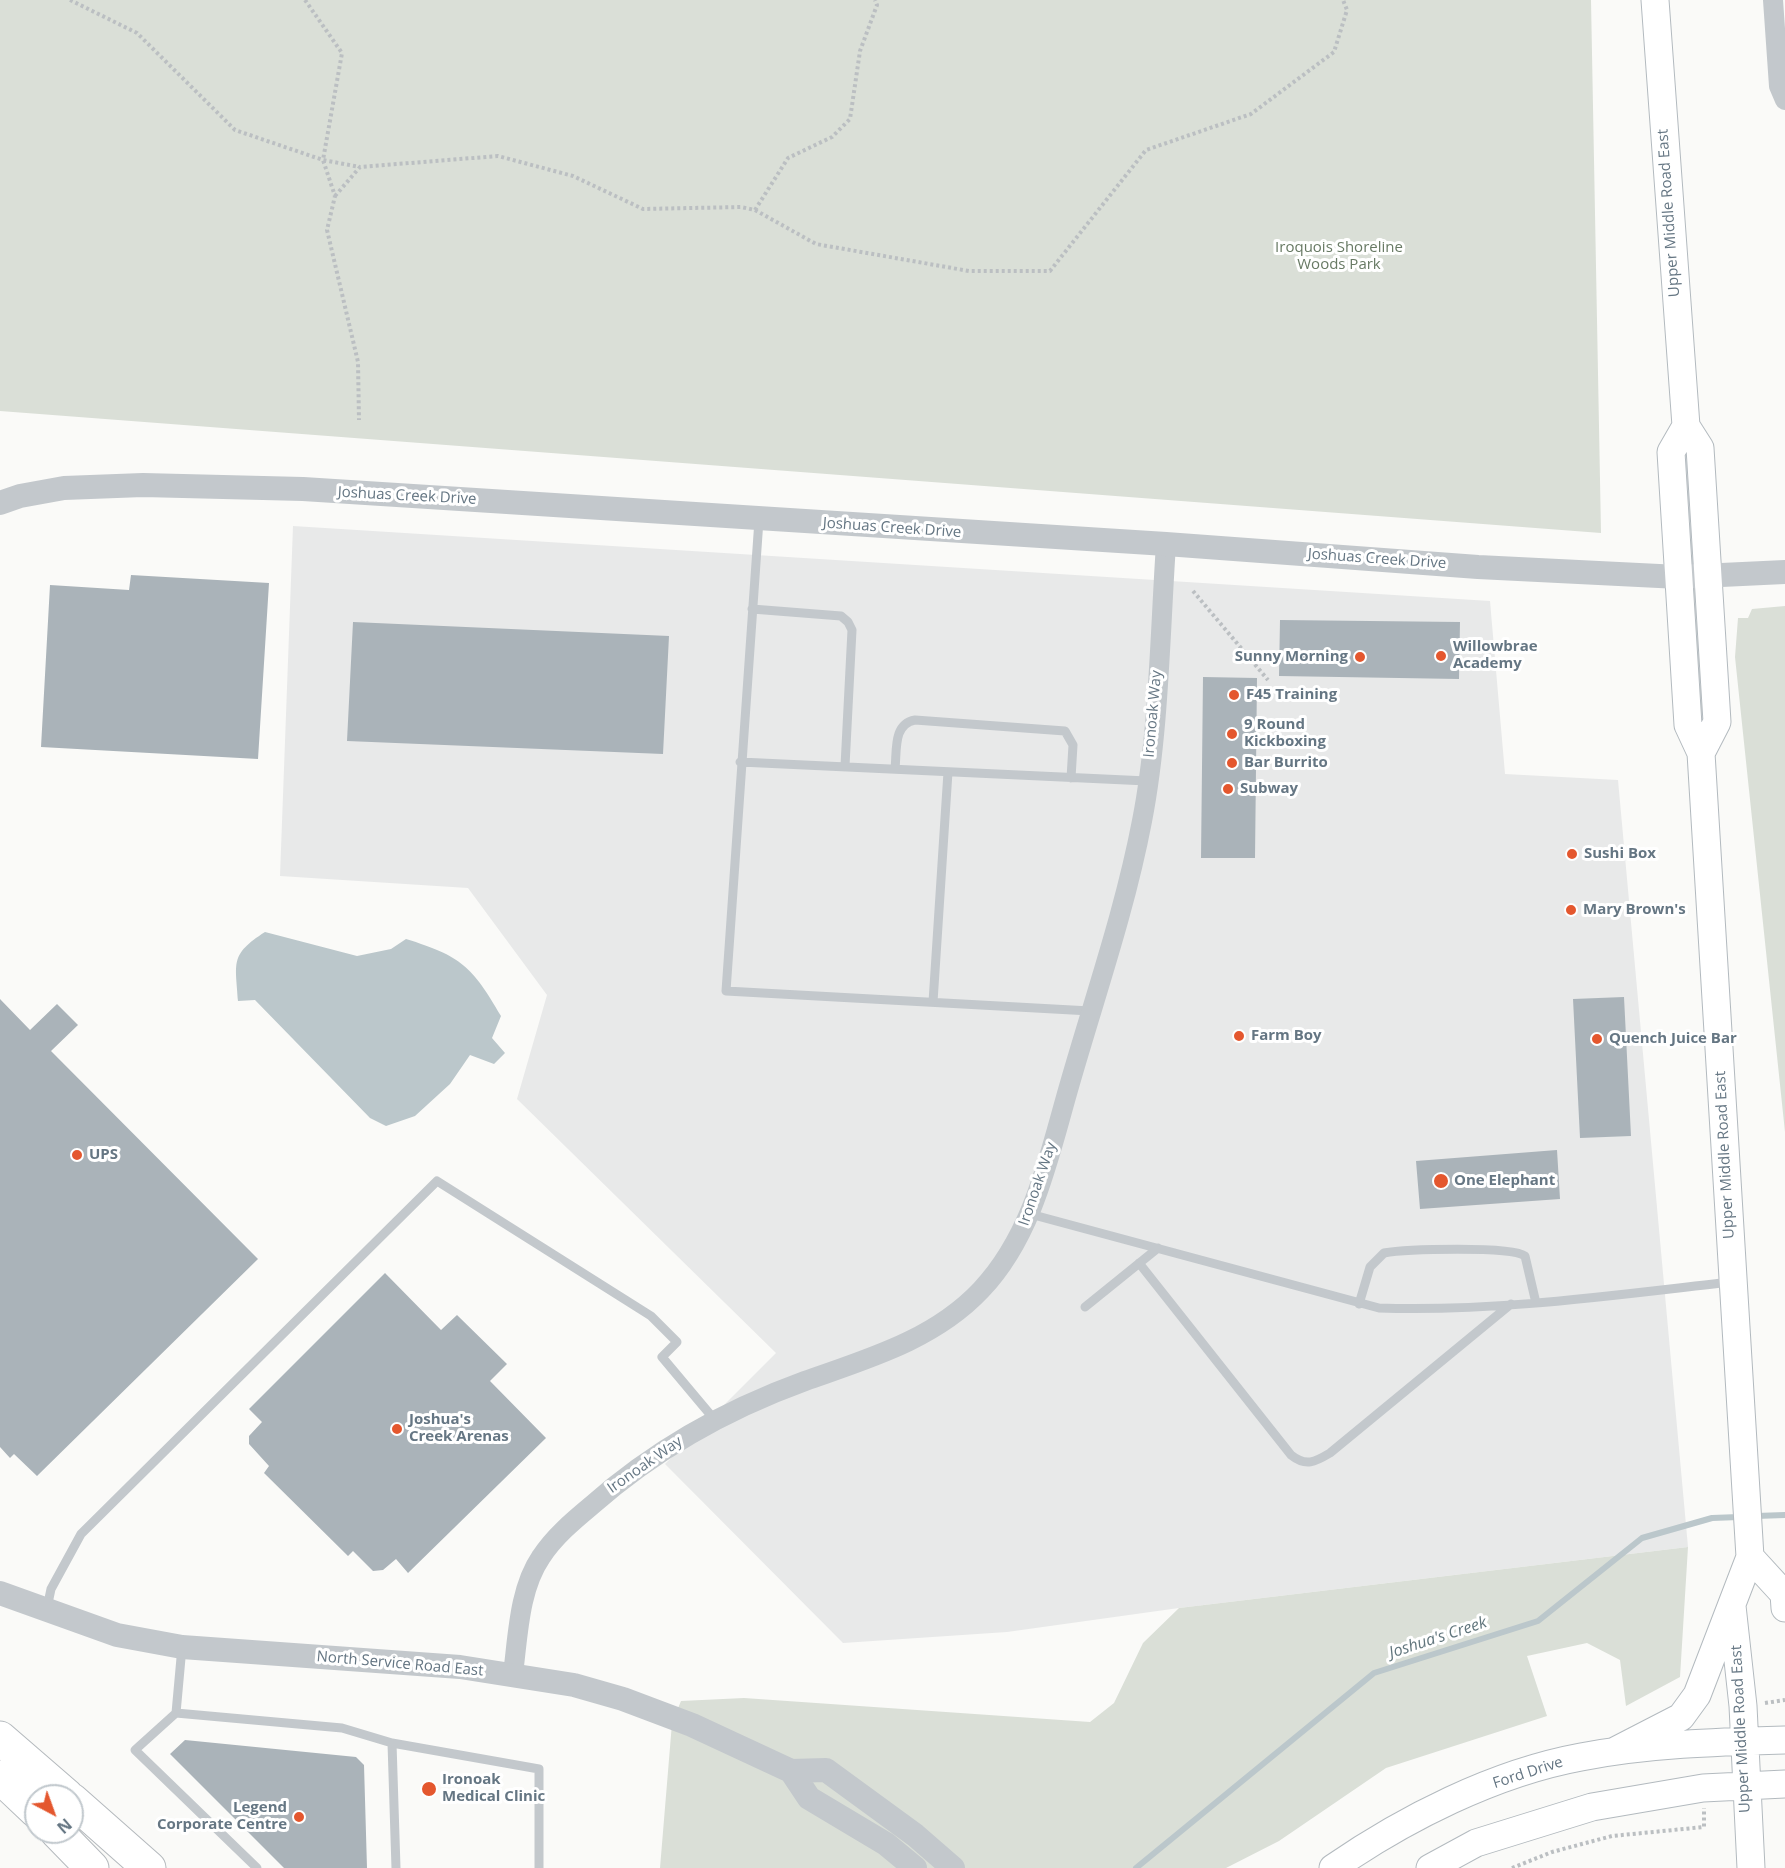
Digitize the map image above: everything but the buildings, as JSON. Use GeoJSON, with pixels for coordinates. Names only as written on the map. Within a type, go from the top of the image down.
{"type":"FeatureCollection","features":[{"type":"Feature","properties":{"kind":"highway"},"geometry":{"type":"LineString","coordinates":[[0,1738],[53,1784]]}},
{"type":"Feature","properties":{"kind":"highway"},"geometry":{"type":"LineString","coordinates":[[0,1777],[24,1800]]}},
{"type":"Feature","properties":{"kind":"highway"},"geometry":{"type":"LineString","coordinates":[[84,1811],[149,1868]]}},
{"type":"Feature","properties":{"kind":"highway"},"geometry":{"type":"LineString","coordinates":[[69,1844],[92,1868]]}},
{"type":"Feature","properties":{"kind":"main road","name":"Upper Middle Road East"},"geometry":{"type":"LineString","coordinates":[[1654,0],[1686,426],[1700,448],[1717,722],[1701,753]]}},
{"type":"Feature","properties":{"kind":"main road","name":"Upper Middle Road East"},"geometry":{"type":"LineString","coordinates":[[1686,426],[1671,452],[1688,725],[1701,753],[1749,1551],[1731,1600],[1744,1741],[1751,1868]]}},
{"type":"Feature","properties":{"kind":"main road"},"geometry":{"type":"LineString","coordinates":[[1749,1551],[1784,1594],[1785,1608]]}},
{"type":"Feature","properties":{"kind":"main road"},"geometry":{"type":"LineString","coordinates":[[1615,1751],[1681,1717],[1697,1695],[1731,1600]]}},
{"type":"Feature","properties":{"kind":"main road","name":"Ford Drive"},"geometry":{"type":"LineString","coordinates":[[1332,1868],[1376,1838],[1458,1799],[1507,1778],[1577,1757],[1615,1751],[1785,1740]]}},
{"type":"Feature","properties":{"kind":"main road"},"geometry":{"type":"LineString","coordinates":[[1430,1868],[1476,1843],[1592,1807],[1703,1788],[1785,1784]]}},
{"type":"Feature","properties":{"kind":"street"},"geometry":{"type":"LineString","coordinates":[[1773,0],[1779,86],[1785,100]]}},
{"type":"Feature","properties":{"kind":"street","name":"Joshuas Creek Drive"},"geometry":{"type":"LineString","coordinates":[[0,503],[20,496],[64,488],[143,485],[303,489],[1166,544],[1462,566],[1679,577],[1785,572]]}},
{"type":"Feature","properties":{"kind":"street","name":"Ironoak Way"},"geometry":{"type":"LineString","coordinates":[[513,1674],[527,1590],[540,1558],[563,1530],[620,1481],[664,1449],[714,1419],[782,1389],[900,1346],[955,1314],[994,1274],[1030,1214],[1132,865],[1143,819],[1155,710],[1166,544]]}},
{"type":"Feature","properties":{"kind":"street","name":"North Service Road East"},"geometry":{"type":"LineString","coordinates":[[0,1593],[117,1635],[182,1647],[460,1667],[574,1685],[623,1699],[692,1725],[791,1771],[826,1770],[915,1835],[953,1868]]}},
{"type":"Feature","properties":{"kind":"street"},"geometry":{"type":"LineString","coordinates":[[791,1771],[809,1798],[886,1844],[915,1868]]}},
{"type":"Feature","properties":{"kind":"lane"},"geometry":{"type":"LineString","coordinates":[[759,519],[740,762],[726,991],[1090,1011]]}},
{"type":"Feature","properties":{"kind":"lane"},"geometry":{"type":"LineString","coordinates":[[752,609],[841,616],[848,622],[852,630],[845,766]]}},
{"type":"Feature","properties":{"kind":"lane"},"geometry":{"type":"LineString","coordinates":[[895,769],[899,730],[907,722],[915,720],[1065,731],[1073,745],[1071,778]]}},
{"type":"Feature","properties":{"kind":"lane"},"geometry":{"type":"LineString","coordinates":[[740,762],[1147,781]]}},
{"type":"Feature","properties":{"kind":"lane"},"geometry":{"type":"LineString","coordinates":[[933,1002],[948,772]]}},
{"type":"Feature","properties":{"kind":"lane"},"geometry":{"type":"LineString","coordinates":[[46,1611],[51,1589],[81,1534],[437,1181],[651,1316],[677,1342],[662,1358],[714,1419]]}},
{"type":"Feature","properties":{"kind":"lane"},"geometry":{"type":"LineString","coordinates":[[1030,1214],[1359,1304],[1412,1309],[1511,1304],[1732,1282]]}},
{"type":"Feature","properties":{"kind":"lane"},"geometry":{"type":"LineString","coordinates":[[1085,1307],[1158,1248]]}},
{"type":"Feature","properties":{"kind":"lane"},"geometry":{"type":"LineString","coordinates":[[1359,1304],[1370,1267],[1384,1253],[1488,1250],[1520,1252],[1526,1256],[1536,1302]]}},
{"type":"Feature","properties":{"kind":"lane"},"geometry":{"type":"LineString","coordinates":[[1139,1263],[1291,1455],[1299,1462],[1310,1463],[1330,1453],[1511,1304]]}},
{"type":"Feature","properties":{"kind":"lane"},"geometry":{"type":"LineString","coordinates":[[182,1647],[176,1713],[135,1750],[257,1868]]}},
{"type":"Feature","properties":{"kind":"lane"},"geometry":{"type":"LineString","coordinates":[[176,1713],[342,1728],[392,1743],[539,1769],[538,1868]]}},
{"type":"Feature","properties":{"kind":"lane"},"geometry":{"type":"LineString","coordinates":[[392,1743],[396,1868]]}},
{"type":"Feature","properties":{"kind":"path"},"geometry":{"type":"LineString","coordinates":[[70,0],[137,33],[235,130],[323,160],[360,167],[498,156],[573,176],[643,209],[741,207],[755,210],[816,244],[969,271],[1050,271],[1146,150],[1251,114],[1334,52],[1347,10],[1343,0]]}},
{"type":"Feature","properties":{"kind":"path"},"geometry":{"type":"LineString","coordinates":[[305,0],[342,53],[323,160],[335,196]]}},
{"type":"Feature","properties":{"kind":"path"},"geometry":{"type":"LineString","coordinates":[[755,210],[788,158],[832,136],[850,119],[860,51],[877,5],[875,0]]}},
{"type":"Feature","properties":{"kind":"path"},"geometry":{"type":"LineString","coordinates":[[359,420],[358,362],[327,230],[335,196],[360,167]]}},
{"type":"Feature","properties":{"kind":"path"},"geometry":{"type":"LineString","coordinates":[[1193,591],[1268,680]]}},
{"type":"Feature","properties":{"kind":"shaded area"},"geometry":{"type":"Polygon","coordinates":[[[293,526],[1490,601],[1505,774],[1618,780],[1688,1547],[1179,1608],[1007,1632],[843,1643],[665,1464],[776,1353],[517,1099],[547,995],[468,888],[280,876],[293,526]]]}},
{"type":"Feature","properties":{"kind":"shaded area"},"geometry":{"type":"Polygon","coordinates":[[[265,932],[357,956],[391,949],[406,939],[440,951],[473,974],[491,999],[501,1016],[492,1038],[505,1053],[494,1064],[470,1055],[450,1084],[415,1116],[386,1126],[370,1118],[255,1000],[238,1001],[237,961],[245,947],[265,932]]]}},
{"type":"Feature","properties":{"kind":"green space","name":"Iroquois Shoreline Woods Park"},"geometry":{"type":"Polygon","coordinates":[[[0,0],[1591,0],[1601,533],[0,411],[0,0]]]}},
{"type":"Feature","properties":{"kind":"green space"},"geometry":{"type":"Polygon","coordinates":[[[1785,606],[1785,1132],[1735,657],[1738,618],[1748,618],[1752,609],[1785,606]]]}},
{"type":"Feature","properties":{"kind":"green space"},"geometry":{"type":"Polygon","coordinates":[[[1688,1547],[1680,1677],[1626,1706],[1620,1660],[1587,1643],[1527,1656],[1547,1716],[1386,1768],[1279,1841],[1226,1868],[660,1868],[672,1723],[681,1701],[744,1698],[1090,1722],[1114,1703],[1143,1643],[1179,1608],[1688,1547]]]}},
{"type":"Feature","properties":{"kind":"waterway","name":"Joshua's Creek"},"geometry":{"type":"LineString","coordinates":[[1756,1516],[1785,1515]]}},
{"type":"Feature","properties":{"kind":"waterway","name":"Joshua's Creek"},"geometry":{"type":"LineString","coordinates":[[1136,1868],[1374,1673],[1538,1621],[1642,1538],[1712,1518],[1739,1517]]}},
{"type":"Feature","properties":{"kind":"place","name":"Willowbrae Academy"},"geometry":{"type":"Point","coordinates":[1441,656]}},
{"type":"Feature","properties":{"kind":"place","name":"Sunny Morning"},"geometry":{"type":"Point","coordinates":[1360,657]}},
{"type":"Feature","properties":{"kind":"place","name":"F45 Training"},"geometry":{"type":"Point","coordinates":[1234,695]}},
{"type":"Feature","properties":{"kind":"place","name":"9 Round Kickboxing"},"geometry":{"type":"Point","coordinates":[1232,734]}},
{"type":"Feature","properties":{"kind":"place","name":"Bar Burrito"},"geometry":{"type":"Point","coordinates":[1232,763]}},
{"type":"Feature","properties":{"kind":"place","name":"Subway"},"geometry":{"type":"Point","coordinates":[1228,789]}},
{"type":"Feature","properties":{"kind":"place","name":"Sushi Box"},"geometry":{"type":"Point","coordinates":[1572,854]}},
{"type":"Feature","properties":{"kind":"place","name":"Mary Brown's"},"geometry":{"type":"Point","coordinates":[1571,910]}},
{"type":"Feature","properties":{"kind":"place","name":"Farm Boy"},"geometry":{"type":"Point","coordinates":[1239,1036]}},
{"type":"Feature","properties":{"kind":"place","name":"Quench Juice Bar"},"geometry":{"type":"Point","coordinates":[1597,1039]}},
{"type":"Feature","properties":{"kind":"place","name":"UPS"},"geometry":{"type":"Point","coordinates":[77,1155]}},
{"type":"Feature","properties":{"kind":"place","name":"One Elephant"},"geometry":{"type":"Point","coordinates":[1441,1181]}},
{"type":"Feature","properties":{"kind":"place","name":"Joshua's Creek Arenas"},"geometry":{"type":"Point","coordinates":[397,1429]}},
{"type":"Feature","properties":{"kind":"place","name":"Ironoak Medical Clinic"},"geometry":{"type":"Point","coordinates":[429,1789]}},
{"type":"Feature","properties":{"kind":"place","name":"Legend Corporate Centre"},"geometry":{"type":"Point","coordinates":[299,1817]}}]}
